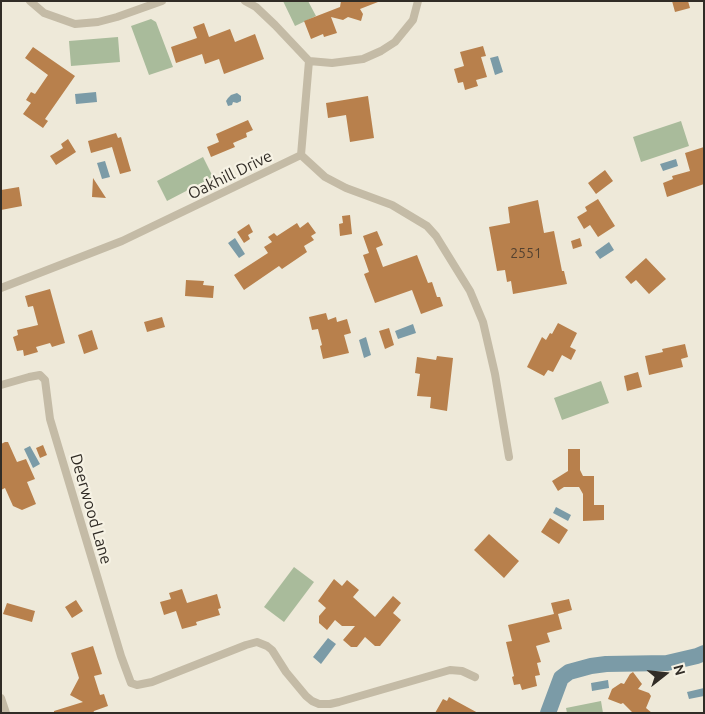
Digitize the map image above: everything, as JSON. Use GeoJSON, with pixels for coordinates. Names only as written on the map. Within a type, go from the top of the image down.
{"type":"FeatureCollection","features":[{"type":"Feature","properties":{"kind":"street"},"geometry":{"type":"LineString","coordinates":[[30,1],[44,13],[75,24],[98,22],[162,1]]}},
{"type":"Feature","properties":{"kind":"street"},"geometry":{"type":"LineString","coordinates":[[245,1],[256,7],[309,61],[332,63],[363,59],[382,52],[396,42],[413,20],[418,1]]}},
{"type":"Feature","properties":{"kind":"street"},"geometry":{"type":"LineString","coordinates":[[309,61],[300,156],[325,177],[346,188],[392,205],[427,226],[436,236],[470,291],[483,322],[496,374],[509,457]]}},
{"type":"Feature","properties":{"kind":"street","name":"Oakhill Drive"},"geometry":{"type":"LineString","coordinates":[[1,288],[122,241],[300,156]]}},
{"type":"Feature","properties":{"kind":"street","name":"Deerwood Lane"},"geometry":{"type":"LineString","coordinates":[[1,385],[40,375],[46,380],[50,419],[86,542],[131,683],[137,685],[152,682],[256,642],[272,650],[286,672],[306,696],[312,701],[324,705],[450,670],[462,671],[475,676]]}},
{"type":"Feature","properties":{"kind":"street"},"geometry":{"type":"LineString","coordinates":[[1,698],[6,713]]}},
{"type":"Feature","properties":{"kind":"green space"},"geometry":{"type":"Polygon","coordinates":[[[283,1],[308,1],[316,16],[295,26],[283,1]]]}},
{"type":"Feature","properties":{"kind":"green space"},"geometry":{"type":"Polygon","coordinates":[[[151,19],[156,22],[173,67],[149,75],[131,26],[151,19]]]}},
{"type":"Feature","properties":{"kind":"green space"},"geometry":{"type":"Polygon","coordinates":[[[118,37],[120,62],[71,66],[69,41],[118,37]]]}},
{"type":"Feature","properties":{"kind":"green space"},"geometry":{"type":"Polygon","coordinates":[[[681,121],[689,146],[641,162],[633,137],[681,121]]]}},
{"type":"Feature","properties":{"kind":"green space"},"geometry":{"type":"Polygon","coordinates":[[[203,157],[213,177],[167,201],[157,181],[203,157]]]}},
{"type":"Feature","properties":{"kind":"green space"},"geometry":{"type":"Polygon","coordinates":[[[601,381],[609,403],[562,420],[554,398],[601,381]]]}},
{"type":"Feature","properties":{"kind":"green space"},"geometry":{"type":"Polygon","coordinates":[[[294,567],[314,582],[284,622],[264,607],[294,567]]]}},
{"type":"Feature","properties":{"kind":"green space"},"geometry":{"type":"Polygon","coordinates":[[[601,701],[603,713],[567,713],[566,708],[601,701]]]}},
{"type":"Feature","properties":{"kind":"water"},"geometry":{"type":"Polygon","coordinates":[[[498,56],[503,72],[495,75],[490,58],[498,56]]]}},
{"type":"Feature","properties":{"kind":"water"},"geometry":{"type":"Polygon","coordinates":[[[96,92],[97,102],[76,104],[75,94],[96,92]]]}},
{"type":"Feature","properties":{"kind":"water"},"geometry":{"type":"Polygon","coordinates":[[[237,93],[241,96],[241,101],[233,102],[232,105],[228,106],[226,101],[228,98],[237,93]]]}},
{"type":"Feature","properties":{"kind":"water"},"geometry":{"type":"Polygon","coordinates":[[[676,159],[678,166],[663,171],[660,164],[676,159]]]}},
{"type":"Feature","properties":{"kind":"water"},"geometry":{"type":"Polygon","coordinates":[[[105,161],[110,177],[102,179],[97,163],[105,161]]]}},
{"type":"Feature","properties":{"kind":"water"},"geometry":{"type":"Polygon","coordinates":[[[235,238],[245,254],[239,258],[228,243],[235,238]]]}},
{"type":"Feature","properties":{"kind":"water"},"geometry":{"type":"Polygon","coordinates":[[[609,242],[614,250],[600,259],[595,252],[609,242]]]}},
{"type":"Feature","properties":{"kind":"water"},"geometry":{"type":"Polygon","coordinates":[[[413,324],[416,333],[398,339],[395,331],[413,324]]]}},
{"type":"Feature","properties":{"kind":"water"},"geometry":{"type":"Polygon","coordinates":[[[366,337],[371,355],[364,358],[359,340],[366,337]]]}},
{"type":"Feature","properties":{"kind":"water"},"geometry":{"type":"Polygon","coordinates":[[[30,446],[40,464],[33,468],[24,449],[30,446]]]}},
{"type":"Feature","properties":{"kind":"water"},"geometry":{"type":"Polygon","coordinates":[[[556,507],[571,515],[568,521],[553,513],[556,507]]]}},
{"type":"Feature","properties":{"kind":"water"},"geometry":{"type":"Polygon","coordinates":[[[328,638],[336,644],[321,664],[313,657],[328,638]]]}},
{"type":"Feature","properties":{"kind":"water"},"geometry":{"type":"Polygon","coordinates":[[[608,680],[609,688],[592,691],[591,683],[608,680]]]}},
{"type":"Feature","properties":{"kind":"water"},"geometry":{"type":"Polygon","coordinates":[[[704,688],[704,696],[689,699],[687,692],[704,688]]]}},
{"type":"Feature","properties":{"kind":"building"},"geometry":{"type":"Polygon","coordinates":[[[341,1],[378,2],[360,9],[363,14],[361,21],[348,17],[343,20],[331,17],[337,33],[324,37],[323,34],[311,39],[304,21],[340,7],[341,1]]]}},
{"type":"Feature","properties":{"kind":"building"},"geometry":{"type":"Polygon","coordinates":[[[672,1],[688,1],[690,8],[675,12],[672,1]]]}},
{"type":"Feature","properties":{"kind":"building"},"geometry":{"type":"Polygon","coordinates":[[[204,23],[209,37],[230,29],[235,42],[255,34],[264,59],[224,74],[219,59],[205,64],[202,54],[176,63],[171,47],[197,38],[193,27],[204,23]]]}},
{"type":"Feature","properties":{"kind":"building"},"geometry":{"type":"Polygon","coordinates":[[[483,46],[486,56],[481,57],[487,77],[476,80],[478,86],[465,90],[463,82],[458,83],[454,69],[464,66],[460,52],[483,46]]]}},
{"type":"Feature","properties":{"kind":"building"},"geometry":{"type":"Polygon","coordinates":[[[33,47],[75,76],[45,119],[48,121],[43,128],[23,114],[31,103],[26,100],[31,92],[35,94],[48,75],[25,58],[33,47]]]}},
{"type":"Feature","properties":{"kind":"building"},"geometry":{"type":"Polygon","coordinates":[[[368,96],[374,138],[350,142],[346,115],[328,118],[326,103],[368,96]]]}},
{"type":"Feature","properties":{"kind":"building"},"geometry":{"type":"Polygon","coordinates":[[[248,120],[253,130],[246,133],[247,137],[233,143],[235,147],[211,157],[207,147],[219,142],[216,134],[248,120]]]}},
{"type":"Feature","properties":{"kind":"building"},"geometry":{"type":"Polygon","coordinates":[[[116,133],[118,138],[121,137],[131,171],[120,174],[112,147],[91,153],[88,141],[116,133]]]}},
{"type":"Feature","properties":{"kind":"building"},"geometry":{"type":"Polygon","coordinates":[[[68,139],[76,152],[56,165],[50,156],[63,148],[61,144],[68,139]]]}},
{"type":"Feature","properties":{"kind":"building"},"geometry":{"type":"Polygon","coordinates":[[[704,147],[704,184],[667,197],[663,183],[673,179],[672,176],[690,171],[685,153],[704,147]]]}},
{"type":"Feature","properties":{"kind":"building"},"geometry":{"type":"Polygon","coordinates":[[[605,170],[613,181],[596,194],[588,183],[605,170]]]}},
{"type":"Feature","properties":{"kind":"building"},"geometry":{"type":"Polygon","coordinates":[[[93,178],[106,198],[92,197],[93,178]]]}},
{"type":"Feature","properties":{"kind":"building"},"geometry":{"type":"Polygon","coordinates":[[[19,187],[22,206],[1,210],[1,190],[19,187]]]}},
{"type":"Feature","properties":{"kind":"building"},"geometry":{"type":"Polygon","coordinates":[[[598,199],[615,226],[598,237],[590,225],[584,229],[577,217],[587,211],[585,207],[598,199]]]}},
{"type":"Feature","properties":{"kind":"building"},"geometry":{"type":"Polygon","coordinates":[[[538,200],[544,233],[554,231],[562,271],[564,271],[567,284],[513,294],[511,281],[507,282],[505,270],[497,271],[489,227],[510,223],[508,207],[538,200]]]}},
{"type":"Feature","properties":{"kind":"building"},"geometry":{"type":"Polygon","coordinates":[[[350,215],[352,234],[340,236],[339,224],[343,223],[342,216],[350,215]]]}},
{"type":"Feature","properties":{"kind":"building"},"geometry":{"type":"Polygon","coordinates":[[[308,222],[316,233],[311,236],[314,240],[304,246],[307,252],[282,269],[279,266],[244,290],[234,275],[268,253],[264,247],[272,242],[268,237],[274,233],[277,236],[297,223],[300,228],[308,222]]]}},
{"type":"Feature","properties":{"kind":"building"},"geometry":{"type":"Polygon","coordinates":[[[249,224],[253,232],[248,235],[250,239],[244,243],[237,232],[249,224]]]}},
{"type":"Feature","properties":{"kind":"building"},"geometry":{"type":"Polygon","coordinates":[[[377,231],[383,245],[376,248],[383,267],[417,255],[428,283],[432,282],[437,297],[440,297],[443,306],[421,314],[412,290],[375,303],[364,274],[369,272],[363,255],[369,253],[363,236],[377,231]]]}},
{"type":"Feature","properties":{"kind":"building"},"geometry":{"type":"Polygon","coordinates":[[[580,238],[582,246],[573,249],[571,241],[580,238]]]}},
{"type":"Feature","properties":{"kind":"building"},"geometry":{"type":"Polygon","coordinates":[[[646,258],[666,279],[649,294],[636,280],[631,284],[625,277],[646,258]]]}},
{"type":"Feature","properties":{"kind":"building"},"geometry":{"type":"Polygon","coordinates":[[[186,280],[204,281],[203,285],[214,286],[213,298],[185,296],[186,280]]]}},
{"type":"Feature","properties":{"kind":"building"},"geometry":{"type":"Polygon","coordinates":[[[50,289],[65,343],[52,347],[50,343],[36,347],[38,352],[24,356],[23,350],[17,351],[13,337],[18,335],[17,330],[38,325],[33,306],[28,307],[25,296],[50,289]]]}},
{"type":"Feature","properties":{"kind":"building"},"geometry":{"type":"Polygon","coordinates":[[[326,313],[328,320],[336,317],[337,322],[347,319],[351,333],[344,335],[349,353],[323,359],[318,329],[312,330],[309,317],[326,313]]]}},
{"type":"Feature","properties":{"kind":"building"},"geometry":{"type":"Polygon","coordinates":[[[162,317],[165,327],[147,332],[144,322],[162,317]]]}},
{"type":"Feature","properties":{"kind":"building"},"geometry":{"type":"Polygon","coordinates":[[[558,323],[577,333],[570,347],[576,350],[571,360],[562,355],[553,372],[548,370],[544,376],[527,367],[542,337],[546,340],[558,323]]]}},
{"type":"Feature","properties":{"kind":"building"},"geometry":{"type":"Polygon","coordinates":[[[389,328],[394,345],[385,349],[379,331],[389,328]]]}},
{"type":"Feature","properties":{"kind":"building"},"geometry":{"type":"Polygon","coordinates":[[[92,330],[98,349],[84,354],[78,335],[92,330]]]}},
{"type":"Feature","properties":{"kind":"building"},"geometry":{"type":"Polygon","coordinates":[[[685,344],[688,357],[681,359],[683,367],[649,375],[645,356],[663,352],[662,349],[685,344]]]}},
{"type":"Feature","properties":{"kind":"building"},"geometry":{"type":"Polygon","coordinates":[[[437,356],[453,358],[447,411],[430,408],[431,397],[417,396],[420,374],[415,373],[417,357],[436,360],[437,356]]]}},
{"type":"Feature","properties":{"kind":"building"},"geometry":{"type":"Polygon","coordinates":[[[638,372],[642,387],[627,391],[624,376],[638,372]]]}},
{"type":"Feature","properties":{"kind":"building"},"geometry":{"type":"Polygon","coordinates":[[[8,442],[17,462],[26,459],[35,479],[27,482],[36,504],[22,510],[13,506],[5,488],[1,490],[1,444],[8,442]]]}},
{"type":"Feature","properties":{"kind":"building"},"geometry":{"type":"Polygon","coordinates":[[[43,445],[47,455],[40,458],[36,448],[43,445]]]}},
{"type":"Feature","properties":{"kind":"building"},"geometry":{"type":"Polygon","coordinates":[[[568,449],[580,449],[580,470],[583,476],[594,476],[594,505],[604,505],[604,520],[583,521],[583,494],[579,487],[564,487],[558,491],[552,481],[568,471],[568,449]]]}},
{"type":"Feature","properties":{"kind":"building"},"geometry":{"type":"Polygon","coordinates":[[[550,518],[568,530],[559,544],[541,532],[550,518]]]}},
{"type":"Feature","properties":{"kind":"building"},"geometry":{"type":"Polygon","coordinates":[[[489,534],[519,561],[504,578],[474,550],[489,534]]]}},
{"type":"Feature","properties":{"kind":"building"},"geometry":{"type":"Polygon","coordinates":[[[334,579],[342,586],[347,580],[359,590],[353,597],[375,617],[393,596],[401,603],[393,613],[401,620],[380,646],[375,646],[365,637],[357,647],[351,647],[343,640],[355,626],[342,626],[335,620],[327,630],[319,623],[319,616],[326,608],[318,601],[334,579]]]}},
{"type":"Feature","properties":{"kind":"building"},"geometry":{"type":"Polygon","coordinates":[[[182,589],[187,603],[217,594],[221,608],[218,609],[220,615],[196,622],[197,625],[182,629],[176,611],[164,615],[160,602],[171,599],[169,593],[182,589]]]}},
{"type":"Feature","properties":{"kind":"building"},"geometry":{"type":"Polygon","coordinates":[[[569,599],[572,610],[558,614],[562,629],[547,633],[550,642],[536,646],[541,662],[537,663],[540,675],[535,676],[537,686],[522,690],[520,684],[514,685],[512,677],[514,676],[506,642],[512,641],[508,625],[554,614],[551,603],[569,599]]]}},
{"type":"Feature","properties":{"kind":"building"},"geometry":{"type":"Polygon","coordinates":[[[76,600],[83,611],[72,618],[65,607],[76,600]]]}},
{"type":"Feature","properties":{"kind":"building"},"geometry":{"type":"Polygon","coordinates":[[[7,603],[35,611],[32,622],[3,614],[7,603]]]}},
{"type":"Feature","properties":{"kind":"building"},"geometry":{"type":"Polygon","coordinates":[[[93,646],[102,674],[94,676],[100,695],[104,694],[108,706],[93,713],[54,713],[54,711],[83,702],[70,695],[79,678],[71,653],[93,646]]]}},
{"type":"Feature","properties":{"kind":"building"},"geometry":{"type":"Polygon","coordinates":[[[633,672],[642,684],[638,689],[649,693],[651,696],[646,708],[652,713],[633,713],[623,703],[608,699],[612,689],[621,683],[624,684],[633,672]]]}},
{"type":"Feature","properties":{"kind":"building"},"geometry":{"type":"Polygon","coordinates":[[[449,697],[478,713],[435,713],[443,699],[447,701],[449,697]]]}},
{"type":"Feature","properties":{"kind":"waterway"},"geometry":{"type":"LineString","coordinates":[[548,713],[561,678],[569,672],[606,664],[667,663],[704,653]]}}]}
